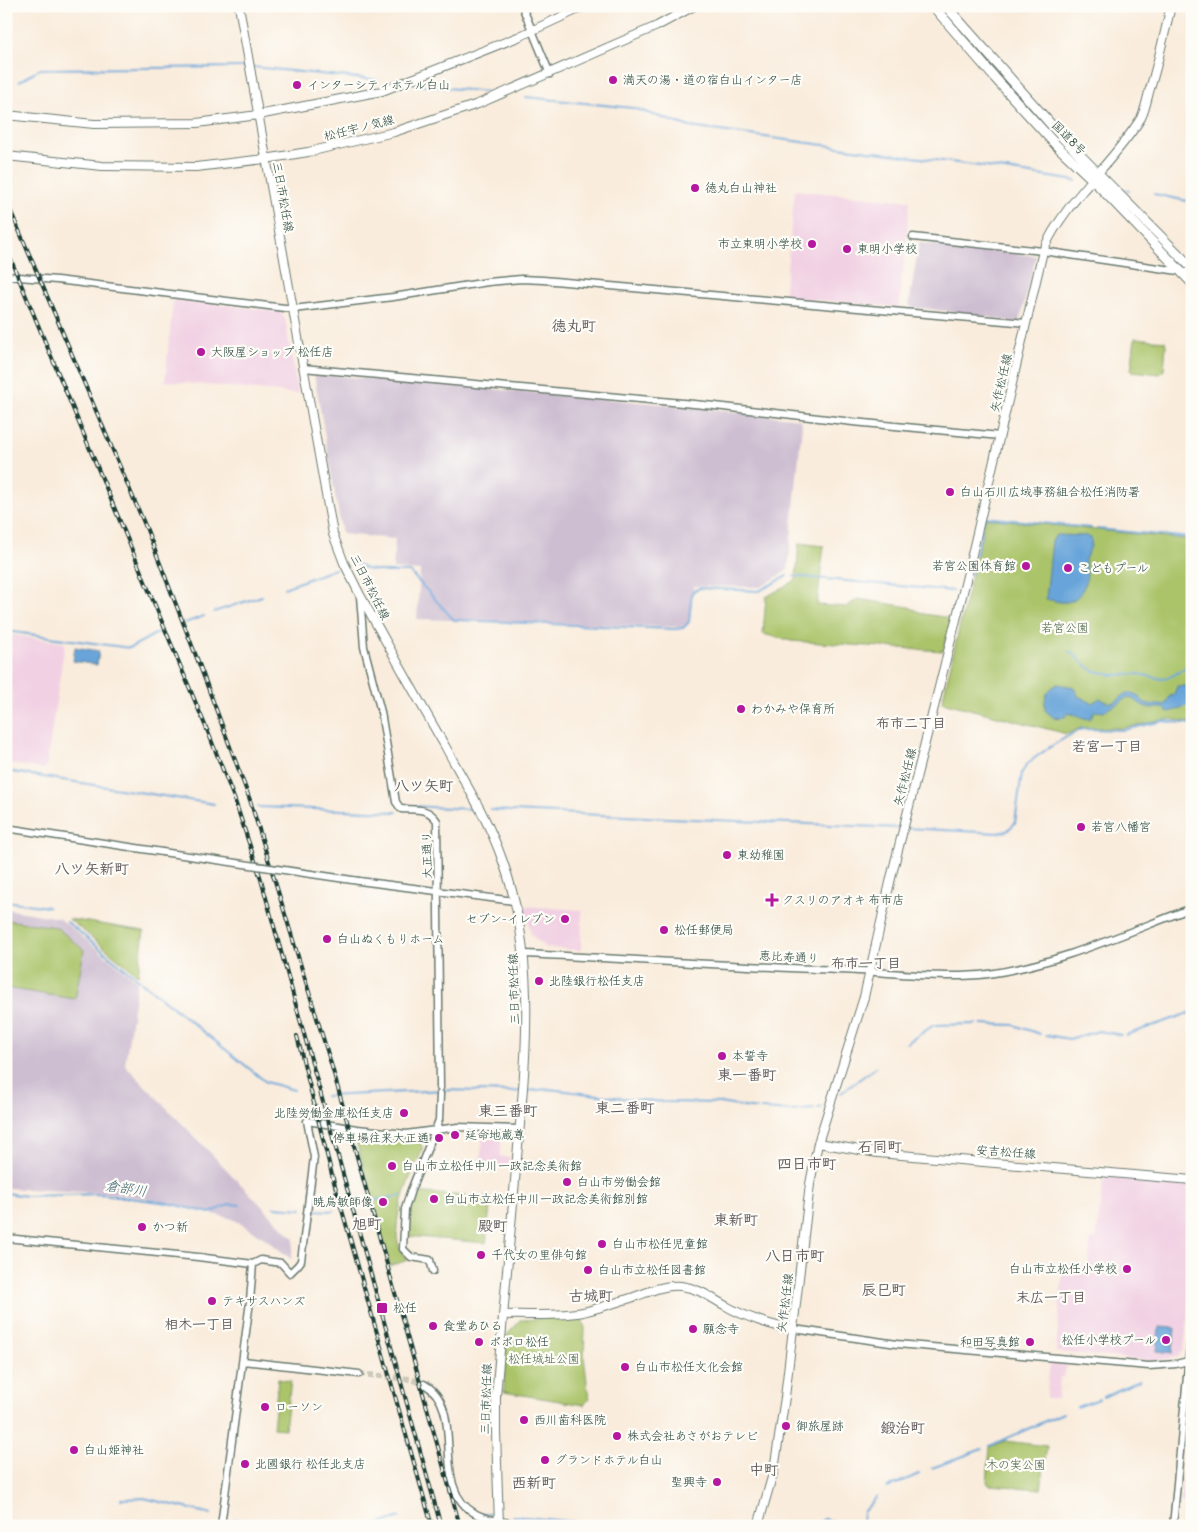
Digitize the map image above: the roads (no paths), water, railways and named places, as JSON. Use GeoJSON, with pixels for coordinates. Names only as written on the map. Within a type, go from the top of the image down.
{"type":"FeatureCollection","features":[{"type":"Feature","properties":{"kind":"highway","name":"国道8号"},"geometry":{"type":"LineString","coordinates":[[933,6],[1056,144],[1096,177],[1192,268]]}},
{"type":"Feature","properties":{"kind":"highway","name":"国道8号"},"geometry":{"type":"LineString","coordinates":[[946,6],[1192,283]]}},
{"type":"Feature","properties":{"kind":"main road","name":"三日市松任線"},"geometry":{"type":"LineString","coordinates":[[239,6],[333,534],[344,563],[360,595],[480,807],[502,860],[514,901],[524,954],[527,1031],[496,1396],[499,1523]]}},
{"type":"Feature","properties":{"kind":"main road"},"geometry":{"type":"LineString","coordinates":[[6,115],[94,124],[197,123],[258,115],[382,91],[518,37],[585,6]]}},
{"type":"Feature","properties":{"kind":"main road","name":"松任宇ノ気線"},"geometry":{"type":"LineString","coordinates":[[6,156],[102,166],[196,167],[308,152],[394,132],[478,104],[658,26],[694,6]]}},
{"type":"Feature","properties":{"kind":"main road","name":"矢作松任線"},"geometry":{"type":"LineString","coordinates":[[758,1526],[774,1470],[794,1329],[810,1184],[818,1143],[870,972],[966,580],[1043,251],[1050,234],[1112,158],[1142,116],[1156,71],[1170,6]]}},
{"type":"Feature","properties":{"kind":"main road","name":"安吉松任線"},"geometry":{"type":"LineString","coordinates":[[818,1143],[878,1153],[1192,1180]]}},
{"type":"Feature","properties":{"kind":"main road"},"geometry":{"type":"LineString","coordinates":[[503,1315],[573,1314],[658,1288],[678,1285],[690,1287],[707,1294],[726,1306],[757,1319],[783,1328],[794,1329]]}},
{"type":"Feature","properties":{"kind":"street"},"geometry":{"type":"LineString","coordinates":[[522,6],[550,74]]}},
{"type":"Feature","properties":{"kind":"street"},"geometry":{"type":"LineString","coordinates":[[913,237],[1043,251],[1192,273]]}},
{"type":"Feature","properties":{"kind":"street"},"geometry":{"type":"LineString","coordinates":[[6,276],[57,280],[293,309],[521,279],[631,286],[726,297],[1026,323]]}},
{"type":"Feature","properties":{"kind":"street"},"geometry":{"type":"LineString","coordinates":[[303,368],[715,406],[1000,436]]}},
{"type":"Feature","properties":{"kind":"street","name":"大正通り"},"geometry":{"type":"LineString","coordinates":[[360,595],[364,647],[380,712],[396,802],[401,809],[427,811],[437,821],[439,1120],[405,1209],[402,1241],[403,1249],[411,1257],[430,1260],[433,1271]]}},
{"type":"Feature","properties":{"kind":"street"},"geometry":{"type":"LineString","coordinates":[[6,828],[359,881],[514,901]]}},
{"type":"Feature","properties":{"kind":"street","name":"恵比寿通り"},"geometry":{"type":"LineString","coordinates":[[524,954],[870,972],[986,974],[1069,955],[1192,908]]}},
{"type":"Feature","properties":{"kind":"street"},"geometry":{"type":"LineString","coordinates":[[6,1238],[253,1264],[261,1260],[281,1263],[290,1272],[301,1261],[314,1157],[307,1121],[406,1134],[458,1127],[520,1129]]}},
{"type":"Feature","properties":{"kind":"street"},"geometry":{"type":"LineString","coordinates":[[221,1526],[243,1361],[253,1264]]}},
{"type":"Feature","properties":{"kind":"street"},"geometry":{"type":"LineString","coordinates":[[1173,1526],[1190,1361],[1192,1323]]}},
{"type":"Feature","properties":{"kind":"street"},"geometry":{"type":"LineString","coordinates":[[794,1329],[897,1344],[1149,1366],[1190,1361]]}},
{"type":"Feature","properties":{"kind":"street"},"geometry":{"type":"LineString","coordinates":[[243,1361],[359,1374]]}},
{"type":"Feature","properties":{"kind":"street"},"geometry":{"type":"LineString","coordinates":[[424,1384],[436,1393],[443,1405],[452,1480],[456,1493],[469,1509],[476,1514],[499,1523],[548,1526]]}},
{"type":"Feature","properties":{"kind":"water","name":"こどもプール"},"geometry":{"type":"Polygon","coordinates":[[[1056,535],[1087,536],[1091,538],[1091,547],[1085,560],[1086,582],[1082,591],[1075,599],[1066,602],[1046,599],[1052,541],[1056,535]]]}},
{"type":"Feature","properties":{"kind":"water"},"geometry":{"type":"Polygon","coordinates":[[[75,647],[99,651],[97,665],[73,661],[75,647]]]}},
{"type":"Feature","properties":{"kind":"water"},"geometry":{"type":"Polygon","coordinates":[[[1058,684],[1074,687],[1078,696],[1092,703],[1100,698],[1110,703],[1114,702],[1127,693],[1131,693],[1137,695],[1146,703],[1158,705],[1166,704],[1170,696],[1174,695],[1177,686],[1186,686],[1188,688],[1188,705],[1168,712],[1164,708],[1147,707],[1133,699],[1126,698],[1121,703],[1104,712],[1095,711],[1090,719],[1069,714],[1066,714],[1065,717],[1054,718],[1045,710],[1045,702],[1048,692],[1058,684]]]}},
{"type":"Feature","properties":{"kind":"water","name":"松任小学校プール"},"geometry":{"type":"Polygon","coordinates":[[[1159,1327],[1175,1328],[1173,1353],[1157,1351],[1159,1327]]]}},
{"type":"Feature","properties":{"kind":"waterway"},"geometry":{"type":"LineString","coordinates":[[20,81],[40,69],[248,67]]}},
{"type":"Feature","properties":{"kind":"waterway"},"geometry":{"type":"LineString","coordinates":[[253,67],[377,80]]}},
{"type":"Feature","properties":{"kind":"waterway"},"geometry":{"type":"LineString","coordinates":[[418,85],[488,92]]}},
{"type":"Feature","properties":{"kind":"waterway"},"geometry":{"type":"LineString","coordinates":[[6,91],[10,89]]}},
{"type":"Feature","properties":{"kind":"waterway"},"geometry":{"type":"LineString","coordinates":[[526,97],[633,108],[690,127],[980,166],[1076,181]]}},
{"type":"Feature","properties":{"kind":"waterway"},"geometry":{"type":"LineString","coordinates":[[1154,194],[1192,202]]}},
{"type":"Feature","properties":{"kind":"waterway"},"geometry":{"type":"LineString","coordinates":[[983,523],[985,517],[1091,528]]}},
{"type":"Feature","properties":{"kind":"waterway"},"geometry":{"type":"LineString","coordinates":[[1097,529],[1192,538]]}},
{"type":"Feature","properties":{"kind":"waterway"},"geometry":{"type":"LineString","coordinates":[[976,555],[982,530]]}},
{"type":"Feature","properties":{"kind":"waterway"},"geometry":{"type":"LineString","coordinates":[[351,564],[356,563],[366,569],[387,572],[410,572],[454,620],[675,629],[683,628],[689,622],[692,592],[700,588],[759,591],[787,576]]}},
{"type":"Feature","properties":{"kind":"waterway"},"geometry":{"type":"LineString","coordinates":[[971,575],[973,565]]}},
{"type":"Feature","properties":{"kind":"waterway"},"geometry":{"type":"LineString","coordinates":[[284,588],[335,569]]}},
{"type":"Feature","properties":{"kind":"waterway"},"geometry":{"type":"LineString","coordinates":[[793,576],[953,591]]}},
{"type":"Feature","properties":{"kind":"waterway"},"geometry":{"type":"LineString","coordinates":[[214,612],[262,596]]}},
{"type":"Feature","properties":{"kind":"waterway"},"geometry":{"type":"LineString","coordinates":[[185,623],[204,616]]}},
{"type":"Feature","properties":{"kind":"waterway"},"geometry":{"type":"LineString","coordinates":[[6,631],[130,648],[159,632]]}},
{"type":"Feature","properties":{"kind":"waterway"},"geometry":{"type":"LineString","coordinates":[[1069,651],[1095,671],[1112,675],[1139,674],[1162,679],[1174,675],[1192,663]]}},
{"type":"Feature","properties":{"kind":"waterway"},"geometry":{"type":"LineString","coordinates":[[905,828],[998,833],[1007,831],[1015,823],[1022,772],[1029,762],[1070,735],[1082,729],[1124,730],[1163,721],[1192,724]]}},
{"type":"Feature","properties":{"kind":"waterway"},"geometry":{"type":"LineString","coordinates":[[6,771],[214,804]]}},
{"type":"Feature","properties":{"kind":"waterway"},"geometry":{"type":"LineString","coordinates":[[409,806],[471,809]]}},
{"type":"Feature","properties":{"kind":"waterway"},"geometry":{"type":"LineString","coordinates":[[258,807],[397,812]]}},
{"type":"Feature","properties":{"kind":"waterway"},"geometry":{"type":"LineString","coordinates":[[491,810],[900,828]]}},
{"type":"Feature","properties":{"kind":"waterway"},"geometry":{"type":"LineString","coordinates":[[6,901],[48,907]]}},
{"type":"Feature","properties":{"kind":"waterway"},"geometry":{"type":"LineString","coordinates":[[67,922],[266,1082],[294,1090]]}},
{"type":"Feature","properties":{"kind":"waterway"},"geometry":{"type":"LineString","coordinates":[[1126,1035],[1192,1012]]}},
{"type":"Feature","properties":{"kind":"waterway"},"geometry":{"type":"LineString","coordinates":[[907,1043],[934,1025],[976,1024]]}},
{"type":"Feature","properties":{"kind":"waterway"},"geometry":{"type":"LineString","coordinates":[[981,1024],[1014,1025],[1040,1034]]}},
{"type":"Feature","properties":{"kind":"waterway"},"geometry":{"type":"LineString","coordinates":[[1046,1035],[1069,1039],[1099,1031],[1121,1035]]}},
{"type":"Feature","properties":{"kind":"waterway"},"geometry":{"type":"LineString","coordinates":[[841,1093],[876,1067]]}},
{"type":"Feature","properties":{"kind":"waterway"},"geometry":{"type":"LineString","coordinates":[[526,1091],[549,1089],[666,1102],[719,1103],[757,1109]]}},
{"type":"Feature","properties":{"kind":"waterway"},"geometry":{"type":"LineString","coordinates":[[325,1096],[446,1090],[521,1091]]}},
{"type":"Feature","properties":{"kind":"waterway"},"geometry":{"type":"LineString","coordinates":[[818,1108],[822,1107]]}},
{"type":"Feature","properties":{"kind":"waterway"},"geometry":{"type":"LineString","coordinates":[[761,1109],[791,1111],[814,1109]]}},
{"type":"Feature","properties":{"kind":"waterway","name":"倉部川"},"geometry":{"type":"LineString","coordinates":[[6,1193],[26,1196],[101,1194],[168,1203],[210,1213],[231,1204],[240,1205]]}},
{"type":"Feature","properties":{"kind":"waterway","name":"倉部川"},"geometry":{"type":"LineString","coordinates":[[374,1200],[401,1196]]}},
{"type":"Feature","properties":{"kind":"waterway"},"geometry":{"type":"LineString","coordinates":[[274,1207],[302,1209]]}},
{"type":"Feature","properties":{"kind":"waterway","name":"倉部川"},"geometry":{"type":"LineString","coordinates":[[313,1210],[334,1211]]}},
{"type":"Feature","properties":{"kind":"waterway"},"geometry":{"type":"LineString","coordinates":[[1103,1397],[1140,1380]]}},
{"type":"Feature","properties":{"kind":"waterway"},"geometry":{"type":"LineString","coordinates":[[1077,1407],[1099,1399]]}},
{"type":"Feature","properties":{"kind":"waterway"},"geometry":{"type":"LineString","coordinates":[[990,1446],[1063,1413]]}},
{"type":"Feature","properties":{"kind":"waterway"},"geometry":{"type":"LineString","coordinates":[[932,1468],[982,1449]]}},
{"type":"Feature","properties":{"kind":"waterway"},"geometry":{"type":"LineString","coordinates":[[887,1488],[919,1474]]}},
{"type":"Feature","properties":{"kind":"waterway"},"geometry":{"type":"LineString","coordinates":[[862,1526],[863,1512],[877,1497]]}},
{"type":"Feature","properties":{"kind":"waterway"},"geometry":{"type":"LineString","coordinates":[[121,1499],[144,1498],[211,1514]]}},
{"type":"Feature","properties":{"kind":"waterway"},"geometry":{"type":"LineString","coordinates":[[479,1513],[489,1514]]}},
{"type":"Feature","properties":{"kind":"waterway"},"geometry":{"type":"LineString","coordinates":[[513,1516],[575,1522]]}},
{"type":"Feature","properties":{"kind":"waterway"},"geometry":{"type":"LineString","coordinates":[[374,1526],[400,1517]]}},
{"type":"Feature","properties":{"kind":"waterway"},"geometry":{"type":"LineString","coordinates":[[234,1519],[264,1526]]}},
{"type":"Feature","properties":{"kind":"waterway"},"geometry":{"type":"LineString","coordinates":[[816,1526],[824,1519],[846,1526]]}},
{"type":"Feature","properties":{"kind":"waterway"},"geometry":{"type":"LineString","coordinates":[[591,1524],[610,1526]]}},
{"type":"Feature","properties":{"kind":"tunnel"},"geometry":{"type":"LineString","coordinates":[[359,1374],[410,1379],[424,1384]]}},
{"type":"Feature","properties":{"kind":"railway"},"geometry":{"type":"LineString","coordinates":[[6,200],[147,530],[250,800],[332,1067],[460,1526]]}},
{"type":"Feature","properties":{"kind":"railway"},"geometry":{"type":"LineString","coordinates":[[6,248],[234,798],[260,876],[441,1526]]}},
{"type":"Feature","properties":{"kind":"railway"},"geometry":{"type":"LineString","coordinates":[[297,1036],[332,1175],[432,1526]]}},
{"type":"Feature","properties":{"kind":"place","name":"満天の湯・道の宿白山インター店"},"geometry":{"type":"Point","coordinates":[613,80]}},
{"type":"Feature","properties":{"kind":"place","name":"インターシティホテル白山"},"geometry":{"type":"Point","coordinates":[297,85]}},
{"type":"Feature","properties":{"kind":"place","name":"徳丸白山神社"},"geometry":{"type":"Point","coordinates":[695,188]}},
{"type":"Feature","properties":{"kind":"place","name":"市立東明小学校"},"geometry":{"type":"Point","coordinates":[812,244]}},
{"type":"Feature","properties":{"kind":"place","name":"東明小学校"},"geometry":{"type":"Point","coordinates":[847,249]}},
{"type":"Feature","properties":{"kind":"place","name":"大阪屋ショップ 松任店"},"geometry":{"type":"Point","coordinates":[201,352]}},
{"type":"Feature","properties":{"kind":"place","name":"白山石川広域事務組合松任消防署"},"geometry":{"type":"Point","coordinates":[950,492]}},
{"type":"Feature","properties":{"kind":"place","name":"若宮公園体育館"},"geometry":{"type":"Point","coordinates":[1026,566]}},
{"type":"Feature","properties":{"kind":"place","name":"こどもプール"},"geometry":{"type":"Point","coordinates":[1068,568]}},
{"type":"Feature","properties":{"kind":"place","name":"わかみや保育所"},"geometry":{"type":"Point","coordinates":[741,709]}},
{"type":"Feature","properties":{"kind":"place","name":"若宮八幡宮"},"geometry":{"type":"Point","coordinates":[1081,827]}},
{"type":"Feature","properties":{"kind":"place","name":"東幼稚園"},"geometry":{"type":"Point","coordinates":[727,855]}},
{"type":"Feature","properties":{"kind":"place","name":"クスリのアオキ 布市店"},"geometry":{"type":"Point","coordinates":[772,900]}},
{"type":"Feature","properties":{"kind":"place","name":"セブン-イレブン"},"geometry":{"type":"Point","coordinates":[565,919]}},
{"type":"Feature","properties":{"kind":"place","name":"松任郵便局"},"geometry":{"type":"Point","coordinates":[664,930]}},
{"type":"Feature","properties":{"kind":"place","name":"白山ぬくもりホーム"},"geometry":{"type":"Point","coordinates":[327,939]}},
{"type":"Feature","properties":{"kind":"place","name":"北陸銀行松任支店"},"geometry":{"type":"Point","coordinates":[539,981]}},
{"type":"Feature","properties":{"kind":"place","name":"本誓寺"},"geometry":{"type":"Point","coordinates":[722,1056]}},
{"type":"Feature","properties":{"kind":"place","name":"北陸労働金庫松任支店"},"geometry":{"type":"Point","coordinates":[404,1113]}},
{"type":"Feature","properties":{"kind":"place","name":"延命地蔵尊"},"geometry":{"type":"Point","coordinates":[455,1135]}},
{"type":"Feature","properties":{"kind":"place","name":"停車場往来大正通"},"geometry":{"type":"Point","coordinates":[439,1138]}},
{"type":"Feature","properties":{"kind":"place","name":"白山市立松任中川一政記念美術館"},"geometry":{"type":"Point","coordinates":[392,1166]}},
{"type":"Feature","properties":{"kind":"place","name":"白山市労働会館"},"geometry":{"type":"Point","coordinates":[567,1182]}},
{"type":"Feature","properties":{"kind":"place","name":"白山市立松任中川一政記念美術館別館"},"geometry":{"type":"Point","coordinates":[434,1199]}},
{"type":"Feature","properties":{"kind":"place","name":"暁烏敏師像"},"geometry":{"type":"Point","coordinates":[383,1202]}},
{"type":"Feature","properties":{"kind":"place","name":"かつ新"},"geometry":{"type":"Point","coordinates":[142,1227]}},
{"type":"Feature","properties":{"kind":"place","name":"白山市松任児童館"},"geometry":{"type":"Point","coordinates":[602,1244]}},
{"type":"Feature","properties":{"kind":"place","name":"千代女の里俳句館"},"geometry":{"type":"Point","coordinates":[481,1255]}},
{"type":"Feature","properties":{"kind":"place","name":"白山市立松任小学校"},"geometry":{"type":"Point","coordinates":[1127,1269]}},
{"type":"Feature","properties":{"kind":"place","name":"白山市立松任図書館"},"geometry":{"type":"Point","coordinates":[588,1270]}},
{"type":"Feature","properties":{"kind":"place","name":"テキサスハンズ"},"geometry":{"type":"Point","coordinates":[212,1301]}},
{"type":"Feature","properties":{"kind":"place","name":"松任"},"geometry":{"type":"Point","coordinates":[382,1308]}},
{"type":"Feature","properties":{"kind":"place","name":"食堂あひる"},"geometry":{"type":"Point","coordinates":[433,1326]}},
{"type":"Feature","properties":{"kind":"place","name":"願念寺"},"geometry":{"type":"Point","coordinates":[693,1329]}},
{"type":"Feature","properties":{"kind":"place","name":"松任小学校プール"},"geometry":{"type":"Point","coordinates":[1166,1340]}},
{"type":"Feature","properties":{"kind":"place","name":"ポポロ松任"},"geometry":{"type":"Point","coordinates":[479,1342]}},
{"type":"Feature","properties":{"kind":"place","name":"和田写真館"},"geometry":{"type":"Point","coordinates":[1030,1342]}},
{"type":"Feature","properties":{"kind":"place","name":"白山市松任文化会館"},"geometry":{"type":"Point","coordinates":[625,1367]}},
{"type":"Feature","properties":{"kind":"place","name":"ローソン"},"geometry":{"type":"Point","coordinates":[265,1407]}},
{"type":"Feature","properties":{"kind":"place","name":"西川歯科医院"},"geometry":{"type":"Point","coordinates":[524,1420]}},
{"type":"Feature","properties":{"kind":"place","name":"御旅屋跡"},"geometry":{"type":"Point","coordinates":[786,1426]}},
{"type":"Feature","properties":{"kind":"place","name":"株式会社あさがおテレビ"},"geometry":{"type":"Point","coordinates":[617,1436]}},
{"type":"Feature","properties":{"kind":"place","name":"白山姫神社"},"geometry":{"type":"Point","coordinates":[74,1450]}},
{"type":"Feature","properties":{"kind":"place","name":"グランドホテル白山"},"geometry":{"type":"Point","coordinates":[545,1460]}},
{"type":"Feature","properties":{"kind":"place","name":"北國銀行 松任北支店"},"geometry":{"type":"Point","coordinates":[245,1464]}},
{"type":"Feature","properties":{"kind":"place","name":"聖興寺"},"geometry":{"type":"Point","coordinates":[717,1482]}},
{"type":"Feature","properties":{"kind":"district","name":"徳丸町"},"geometry":{"type":"Point","coordinates":[574,326]}},
{"type":"Feature","properties":{"kind":"district","name":"布市二丁目"},"geometry":{"type":"Point","coordinates":[911,723]}},
{"type":"Feature","properties":{"kind":"district","name":"若宮一丁目"},"geometry":{"type":"Point","coordinates":[1107,746]}},
{"type":"Feature","properties":{"kind":"district","name":"八ツ矢町"},"geometry":{"type":"Point","coordinates":[424,786]}},
{"type":"Feature","properties":{"kind":"district","name":"八ツ矢新町"},"geometry":{"type":"Point","coordinates":[92,869]}},
{"type":"Feature","properties":{"kind":"district","name":"布市一丁目"},"geometry":{"type":"Point","coordinates":[866,963]}},
{"type":"Feature","properties":{"kind":"district","name":"東一番町"},"geometry":{"type":"Point","coordinates":[747,1075]}},
{"type":"Feature","properties":{"kind":"district","name":"東二番町"},"geometry":{"type":"Point","coordinates":[625,1108]}},
{"type":"Feature","properties":{"kind":"district","name":"東三番町"},"geometry":{"type":"Point","coordinates":[508,1111]}},
{"type":"Feature","properties":{"kind":"district","name":"石同町"},"geometry":{"type":"Point","coordinates":[880,1147]}},
{"type":"Feature","properties":{"kind":"district","name":"四日市町"},"geometry":{"type":"Point","coordinates":[807,1164]}},
{"type":"Feature","properties":{"kind":"district","name":"東新町"},"geometry":{"type":"Point","coordinates":[736,1220]}},
{"type":"Feature","properties":{"kind":"district","name":"旭町"},"geometry":{"type":"Point","coordinates":[367,1224]}},
{"type":"Feature","properties":{"kind":"district","name":"殿町"},"geometry":{"type":"Point","coordinates":[493,1226]}},
{"type":"Feature","properties":{"kind":"district","name":"八日市町"},"geometry":{"type":"Point","coordinates":[795,1256]}},
{"type":"Feature","properties":{"kind":"district","name":"辰巳町"},"geometry":{"type":"Point","coordinates":[884,1290]}},
{"type":"Feature","properties":{"kind":"district","name":"古城町"},"geometry":{"type":"Point","coordinates":[591,1296]}},
{"type":"Feature","properties":{"kind":"district","name":"末広一丁目"},"geometry":{"type":"Point","coordinates":[1051,1297]}},
{"type":"Feature","properties":{"kind":"district","name":"相木一丁目"},"geometry":{"type":"Point","coordinates":[199,1324]}},
{"type":"Feature","properties":{"kind":"district","name":"鍛治町"},"geometry":{"type":"Point","coordinates":[903,1428]}},
{"type":"Feature","properties":{"kind":"district","name":"中町"},"geometry":{"type":"Point","coordinates":[764,1470]}},
{"type":"Feature","properties":{"kind":"district","name":"西新町"},"geometry":{"type":"Point","coordinates":[534,1483]}},
{"type":"Feature","properties":{"kind":"park label","name":"若宮公園"},"geometry":{"type":"Point","coordinates":[1065,628]}},
{"type":"Feature","properties":{"kind":"park label","name":"松任城址公園"},"geometry":{"type":"Point","coordinates":[544,1359]}},
{"type":"Feature","properties":{"kind":"park label","name":"木の実公園"},"geometry":{"type":"Point","coordinates":[1016,1465]}}]}
